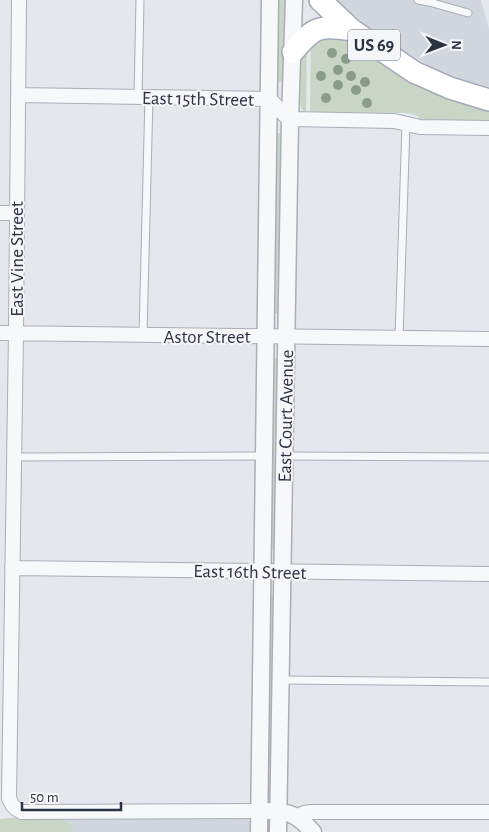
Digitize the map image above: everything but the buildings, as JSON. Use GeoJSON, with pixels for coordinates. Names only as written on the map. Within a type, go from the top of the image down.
{"type":"FeatureCollection","features":[{"type":"Feature","properties":{"kind":"main road","name":"US 69"},"geometry":{"type":"LineString","coordinates":[[320,0],[352,30],[414,72],[450,88],[489,100]]}},
{"type":"Feature","properties":{"kind":"main road"},"geometry":{"type":"LineString","coordinates":[[293,52],[309,34],[316,30],[332,26],[352,30]]}},
{"type":"Feature","properties":{"kind":"street","name":"East Vine Street"},"geometry":{"type":"LineString","coordinates":[[19,0],[9,798],[16,810],[22,812],[259,811]]}},
{"type":"Feature","properties":{"kind":"street","name":"East Court Avenue"},"geometry":{"type":"LineString","coordinates":[[259,832],[270,0]]}},
{"type":"Feature","properties":{"kind":"street","name":"East Court Avenue"},"geometry":{"type":"LineString","coordinates":[[278,832],[290,119],[294,0]]}},
{"type":"Feature","properties":{"kind":"street","name":"East 15th Street"},"geometry":{"type":"LineString","coordinates":[[18,95],[269,100],[290,119]]}},
{"type":"Feature","properties":{"kind":"street"},"geometry":{"type":"LineString","coordinates":[[290,119],[394,121],[411,126],[489,128]]}},
{"type":"Feature","properties":{"kind":"street"},"geometry":{"type":"LineString","coordinates":[[0,213],[16,213]]}},
{"type":"Feature","properties":{"kind":"street","name":"Astor Street"},"geometry":{"type":"LineString","coordinates":[[0,333],[489,339]]}},
{"type":"Feature","properties":{"kind":"street","name":"East 16th Street"},"geometry":{"type":"LineString","coordinates":[[12,568],[489,574]]}},
{"type":"Feature","properties":{"kind":"street"},"geometry":{"type":"LineString","coordinates":[[259,811],[292,814],[313,832]]}},
{"type":"Feature","properties":{"kind":"street"},"geometry":{"type":"LineString","coordinates":[[297,817],[309,812],[489,812]]}},
{"type":"Feature","properties":{"kind":"lane"},"geometry":{"type":"LineString","coordinates":[[140,0],[144,97],[142,335]]}},
{"type":"Feature","properties":{"kind":"lane"},"geometry":{"type":"LineString","coordinates":[[418,0],[468,13]]}},
{"type":"Feature","properties":{"kind":"lane"},"geometry":{"type":"LineString","coordinates":[[399,338],[406,124]]}},
{"type":"Feature","properties":{"kind":"lane"},"geometry":{"type":"LineString","coordinates":[[13,457],[264,456]]}},
{"type":"Feature","properties":{"kind":"lane"},"geometry":{"type":"LineString","coordinates":[[284,456],[489,457]]}},
{"type":"Feature","properties":{"kind":"lane"},"geometry":{"type":"LineString","coordinates":[[281,680],[489,682]]}},
{"type":"Feature","properties":{"kind":"shaded area"},"geometry":{"type":"Polygon","coordinates":[[[336,0],[481,0],[489,29],[489,87],[468,82],[432,67],[405,52],[348,12],[336,0]]]}},
{"type":"Feature","properties":{"kind":"shaded area"},"geometry":{"type":"Polygon","coordinates":[[[242,817],[249,820],[252,824],[253,832],[72,832],[72,825],[62,819],[242,817]]]}},
{"type":"Feature","properties":{"kind":"green space"},"geometry":{"type":"Polygon","coordinates":[[[278,0],[286,0],[285,82],[276,82],[278,0]]]}},
{"type":"Feature","properties":{"kind":"green space"},"geometry":{"type":"Polygon","coordinates":[[[320,35],[348,39],[361,50],[400,74],[489,108],[489,121],[419,120],[418,116],[409,113],[310,111],[311,48],[320,35]]]}},
{"type":"Feature","properties":{"kind":"green space"},"geometry":{"type":"Polygon","coordinates":[[[307,48],[305,113],[301,108],[300,102],[301,63],[302,54],[307,48]]]}},
{"type":"Feature","properties":{"kind":"green space"},"geometry":{"type":"Polygon","coordinates":[[[276,133],[284,133],[281,313],[272,313],[276,133]]]}},
{"type":"Feature","properties":{"kind":"green space"},"geometry":{"type":"Polygon","coordinates":[[[272,359],[281,359],[278,549],[269,549],[272,359]]]}},
{"type":"Feature","properties":{"kind":"green space"},"geometry":{"type":"Polygon","coordinates":[[[268,595],[277,595],[274,765],[266,765],[268,595]]]}},
{"type":"Feature","properties":{"kind":"green space"},"geometry":{"type":"Polygon","coordinates":[[[21,817],[62,819],[72,825],[72,832],[0,832],[0,819],[21,817]]]}}]}
